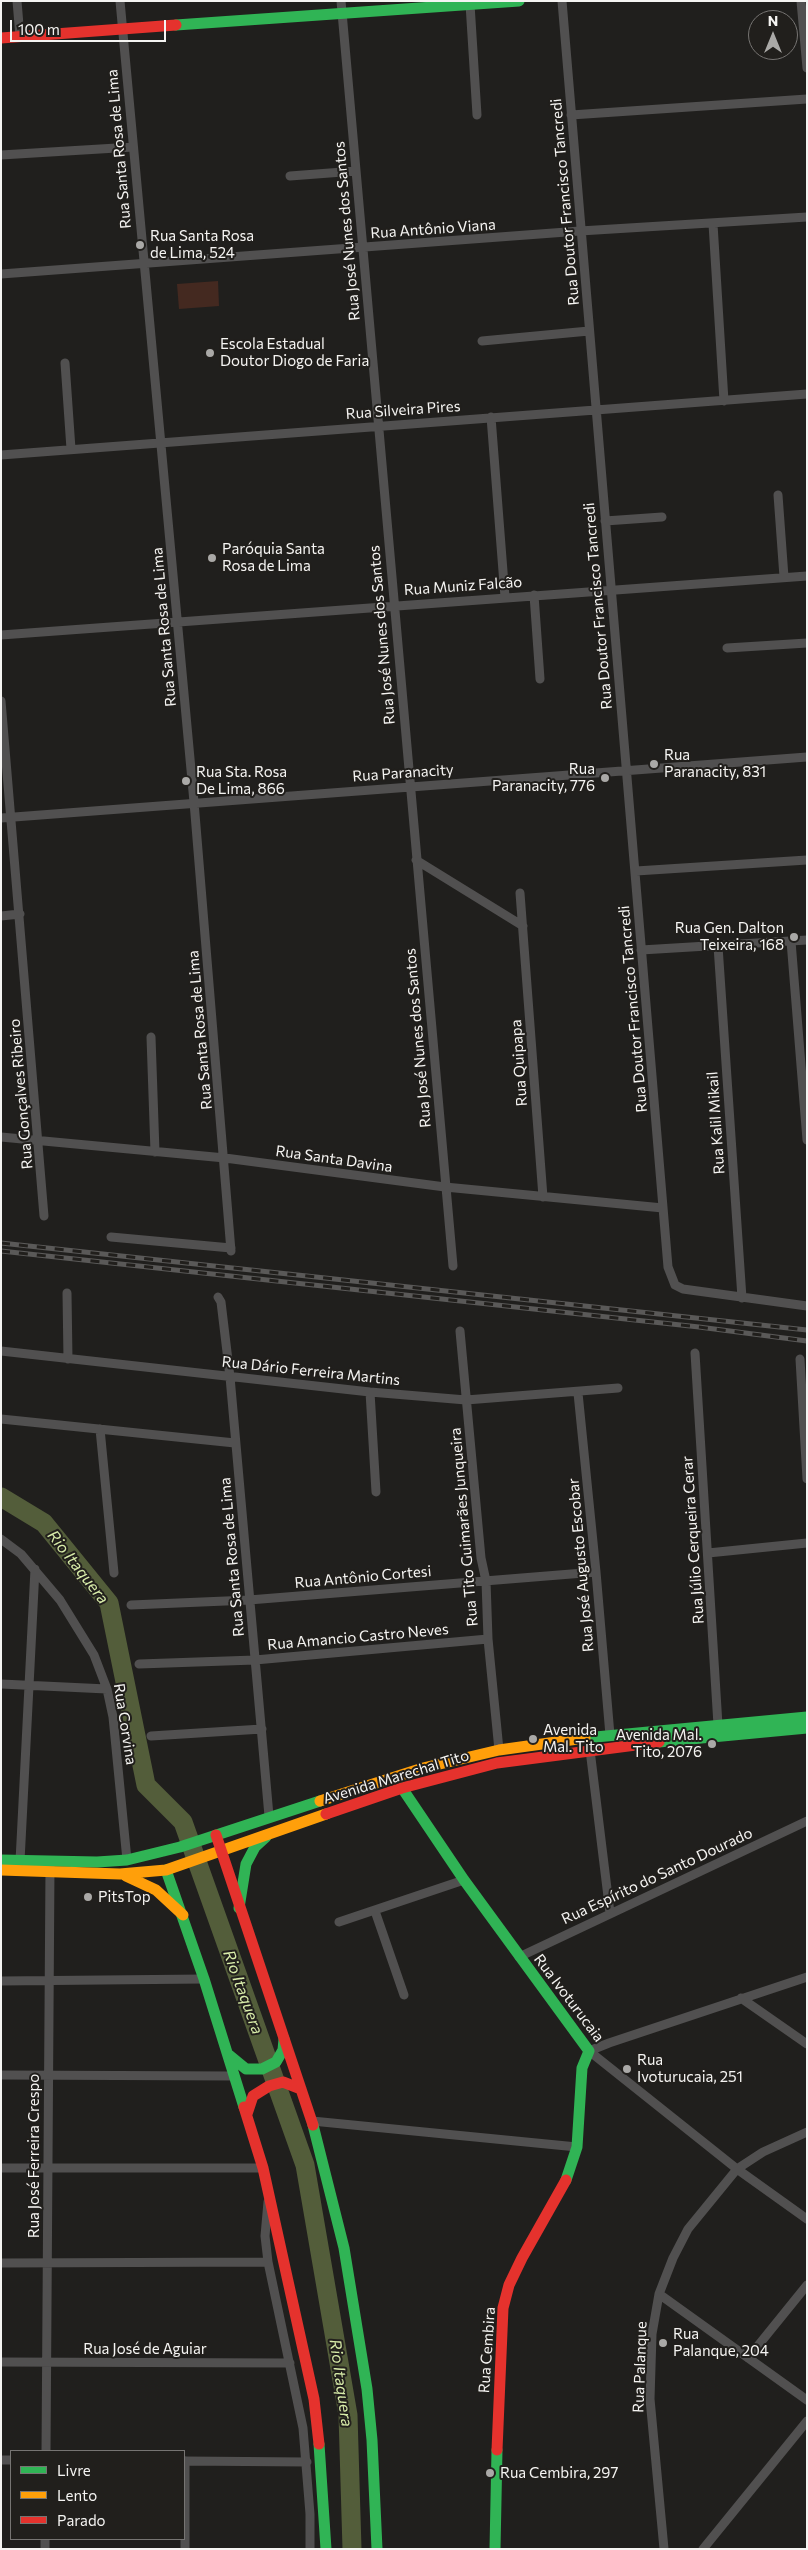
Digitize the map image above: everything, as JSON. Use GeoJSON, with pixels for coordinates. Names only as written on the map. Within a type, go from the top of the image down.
{"type":"FeatureCollection","features":[{"type":"Feature","properties":{"kind":"street"},"geometry":{"type":"LineString","coordinates":[[17,1],[20,37]]}},
{"type":"Feature","properties":{"kind":"street","name":"Rua Santa Rosa de Lima"},"geometry":{"type":"LineString","coordinates":[[111,1237],[231,1249],[225,1158],[178,622],[143,264],[120,1]]}},
{"type":"Feature","properties":{"kind":"street","name":"Rua José Nunes dos Santos"},"geometry":{"type":"LineString","coordinates":[[341,1],[377,426],[453,1266]]}},
{"type":"Feature","properties":{"kind":"street"},"geometry":{"type":"LineString","coordinates":[[1,38],[519,1]]}},
{"type":"Feature","properties":{"kind":"street","name":"Rua Doutor Francisco Tancredi"},"geometry":{"type":"LineString","coordinates":[[562,1],[668,1267],[676,1285],[694,1291],[742,1298]]}},
{"type":"Feature","properties":{"kind":"street"},"geometry":{"type":"LineString","coordinates":[[801,1],[807,68]]}},
{"type":"Feature","properties":{"kind":"street"},"geometry":{"type":"LineString","coordinates":[[470,4],[477,115]]}},
{"type":"Feature","properties":{"kind":"street"},"geometry":{"type":"LineString","coordinates":[[571,115],[807,99]]}},
{"type":"Feature","properties":{"kind":"street"},"geometry":{"type":"LineString","coordinates":[[1,155],[133,147]]}},
{"type":"Feature","properties":{"kind":"street"},"geometry":{"type":"LineString","coordinates":[[290,176],[356,171]]}},
{"type":"Feature","properties":{"kind":"street","name":"Rua Antônio Viana"},"geometry":{"type":"LineString","coordinates":[[1,274],[580,231],[807,217]]}},
{"type":"Feature","properties":{"kind":"street"},"geometry":{"type":"LineString","coordinates":[[713,224],[724,401]]}},
{"type":"Feature","properties":{"kind":"street"},"geometry":{"type":"LineString","coordinates":[[482,341],[589,331]]}},
{"type":"Feature","properties":{"kind":"street"},"geometry":{"type":"LineString","coordinates":[[65,363],[71,449]]}},
{"type":"Feature","properties":{"kind":"street","name":"Rua Silveira Pires"},"geometry":{"type":"LineString","coordinates":[[1,454],[807,394]]}},
{"type":"Feature","properties":{"kind":"street"},"geometry":{"type":"LineString","coordinates":[[491,417],[505,596]]}},
{"type":"Feature","properties":{"kind":"street"},"geometry":{"type":"LineString","coordinates":[[778,495],[784,577]]}},
{"type":"Feature","properties":{"kind":"street"},"geometry":{"type":"LineString","coordinates":[[605,521],[662,518]]}},
{"type":"Feature","properties":{"kind":"street","name":"Rua Muniz Falcão"},"geometry":{"type":"LineString","coordinates":[[1,635],[505,596],[807,576]]}},
{"type":"Feature","properties":{"kind":"street"},"geometry":{"type":"LineString","coordinates":[[534,595],[540,679]]}},
{"type":"Feature","properties":{"kind":"street"},"geometry":{"type":"LineString","coordinates":[[728,648],[807,643]]}},
{"type":"Feature","properties":{"kind":"street","name":"Rua Gonçalves Ribeiro"},"geometry":{"type":"LineString","coordinates":[[1,701],[6,818],[20,914],[44,1216]]}},
{"type":"Feature","properties":{"kind":"street","name":"Rua Paranacity"},"geometry":{"type":"LineString","coordinates":[[6,818],[194,802],[807,757]]}},
{"type":"Feature","properties":{"kind":"street"},"geometry":{"type":"LineString","coordinates":[[416,860],[523,926]]}},
{"type":"Feature","properties":{"kind":"street"},"geometry":{"type":"LineString","coordinates":[[636,871],[807,860]]}},
{"type":"Feature","properties":{"kind":"street","name":"Rua Quipapa"},"geometry":{"type":"LineString","coordinates":[[520,893],[543,1197]]}},
{"type":"Feature","properties":{"kind":"street"},"geometry":{"type":"LineString","coordinates":[[1,916],[20,914]]}},
{"type":"Feature","properties":{"kind":"street"},"geometry":{"type":"LineString","coordinates":[[641,950],[807,940]]}},
{"type":"Feature","properties":{"kind":"street"},"geometry":{"type":"LineString","coordinates":[[791,941],[807,1140]]}},
{"type":"Feature","properties":{"kind":"street","name":"Rua Kalil Mikail"},"geometry":{"type":"LineString","coordinates":[[718,946],[742,1298]]}},
{"type":"Feature","properties":{"kind":"street"},"geometry":{"type":"LineString","coordinates":[[151,1037],[155,1152]]}},
{"type":"Feature","properties":{"kind":"street","name":"Rua Santa Davina"},"geometry":{"type":"LineString","coordinates":[[1,1137],[225,1158],[446,1187],[663,1208]]}},
{"type":"Feature","properties":{"kind":"street"},"geometry":{"type":"LineString","coordinates":[[67,1293],[68,1359]]}},
{"type":"Feature","properties":{"kind":"street","name":"Rua Santa Rosa de Lima"},"geometry":{"type":"LineString","coordinates":[[218,1297],[230,1377],[269,1816]]}},
{"type":"Feature","properties":{"kind":"street"},"geometry":{"type":"LineString","coordinates":[[742,1298],[807,1306]]}},
{"type":"Feature","properties":{"kind":"street","name":"Rua Tito Guimarães Junqueira"},"geometry":{"type":"LineString","coordinates":[[460,1331],[481,1558],[486,1581],[488,1639],[499,1750]]}},
{"type":"Feature","properties":{"kind":"street","name":"Rua Dário Ferreira Martins"},"geometry":{"type":"LineString","coordinates":[[1,1351],[370,1392],[466,1400],[578,1393],[618,1388]]}},
{"type":"Feature","properties":{"kind":"street","name":"Rua Júlio Cerqueira Cerar"},"geometry":{"type":"LineString","coordinates":[[695,1353],[718,1725]]}},
{"type":"Feature","properties":{"kind":"street"},"geometry":{"type":"LineString","coordinates":[[800,1359],[807,1479]]}},
{"type":"Feature","properties":{"kind":"street"},"geometry":{"type":"LineString","coordinates":[[370,1392],[376,1492]]}},
{"type":"Feature","properties":{"kind":"street","name":"Rua José Augusto Escobar"},"geometry":{"type":"LineString","coordinates":[[578,1393],[610,1735]]}},
{"type":"Feature","properties":{"kind":"street"},"geometry":{"type":"LineString","coordinates":[[1,1419],[235,1443]]}},
{"type":"Feature","properties":{"kind":"street"},"geometry":{"type":"LineString","coordinates":[[100,1429],[114,1573]]}},
{"type":"Feature","properties":{"kind":"street","name":"Rua Corvina"},"geometry":{"type":"LineString","coordinates":[[1,1538],[35,1569],[78,1627],[94,1655],[107,1688],[117,1745],[127,1860]]}},
{"type":"Feature","properties":{"kind":"street"},"geometry":{"type":"LineString","coordinates":[[708,1553],[807,1543]]}},
{"type":"Feature","properties":{"kind":"street"},"geometry":{"type":"LineString","coordinates":[[20,1861],[35,1569]]}},
{"type":"Feature","properties":{"kind":"street","name":"Rua Antônio Cortesi"},"geometry":{"type":"LineString","coordinates":[[131,1605],[249,1600],[596,1572]]}},
{"type":"Feature","properties":{"kind":"street","name":"Rua Amancio Castro Neves"},"geometry":{"type":"LineString","coordinates":[[139,1664],[254,1660],[488,1639]]}},
{"type":"Feature","properties":{"kind":"street"},"geometry":{"type":"LineString","coordinates":[[1,1684],[107,1688]]}},
{"type":"Feature","properties":{"kind":"street","name":"Avenida Marechal Tito"},"geometry":{"type":"LineString","coordinates":[[1,1870],[127,1860],[169,1853],[180,1847],[269,1816],[423,1768],[499,1750],[610,1735],[807,1717]]}},
{"type":"Feature","properties":{"kind":"street","name":"Avenida Marechal Tito"},"geometry":{"type":"LineString","coordinates":[[1,1860],[120,1874],[171,1869],[402,1788],[497,1762],[590,1750],[807,1728]]}},
{"type":"Feature","properties":{"kind":"street"},"geometry":{"type":"LineString","coordinates":[[151,1736],[262,1729]]}},
{"type":"Feature","properties":{"kind":"street"},"geometry":{"type":"LineString","coordinates":[[590,1750],[610,1912]]}},
{"type":"Feature","properties":{"kind":"street","name":"Rua Ivoturucaia"},"geometry":{"type":"LineString","coordinates":[[402,1788],[464,1880],[589,2052],[737,2169],[807,2219]]}},
{"type":"Feature","properties":{"kind":"street","name":"Rua Espírito do Santo Dourado"},"geometry":{"type":"LineString","coordinates":[[519,1957],[610,1912],[807,1821]]}},
{"type":"Feature","properties":{"kind":"street"},"geometry":{"type":"LineString","coordinates":[[240,1908],[246,1864],[255,1847],[272,1832]]}},
{"type":"Feature","properties":{"kind":"street"},"geometry":{"type":"LineString","coordinates":[[216,1835],[217,1854],[240,1908],[312,2121],[344,2248],[365,2380],[376,2486],[377,2549]]}},
{"type":"Feature","properties":{"kind":"street"},"geometry":{"type":"LineString","coordinates":[[169,1853],[166,1861],[171,1869],[183,1916],[264,2168],[314,2399],[323,2474],[326,2549]]}},
{"type":"Feature","properties":{"kind":"street","name":"Rua José Ferreira Crespo"},"geometry":{"type":"LineString","coordinates":[[46,2450],[50,1867]]}},
{"type":"Feature","properties":{"kind":"street"},"geometry":{"type":"LineString","coordinates":[[120,1874],[156,1890],[183,1916]]}},
{"type":"Feature","properties":{"kind":"street"},"geometry":{"type":"LineString","coordinates":[[339,1922],[464,1880]]}},
{"type":"Feature","properties":{"kind":"street"},"geometry":{"type":"LineString","coordinates":[[375,1911],[404,1995]]}},
{"type":"Feature","properties":{"kind":"street"},"geometry":{"type":"LineString","coordinates":[[589,2052],[597,2047],[807,1977]]}},
{"type":"Feature","properties":{"kind":"street"},"geometry":{"type":"LineString","coordinates":[[1,1981],[204,1980]]}},
{"type":"Feature","properties":{"kind":"street"},"geometry":{"type":"LineString","coordinates":[[741,1998],[807,2044]]}},
{"type":"Feature","properties":{"kind":"street"},"geometry":{"type":"LineString","coordinates":[[225,2051],[241,2067],[252,2070],[262,2069],[276,2062],[282,2050],[285,2037]]}},
{"type":"Feature","properties":{"kind":"street","name":"Rua Cembira"},"geometry":{"type":"LineString","coordinates":[[495,2549],[500,2342],[503,2308],[509,2285],[563,2186],[577,2147],[582,2068],[589,2052]]}},
{"type":"Feature","properties":{"kind":"street"},"geometry":{"type":"LineString","coordinates":[[1,2075],[234,2076]]}},
{"type":"Feature","properties":{"kind":"street"},"geometry":{"type":"LineString","coordinates":[[247,2114],[253,2096],[258,2092],[282,2082],[301,2089]]}},
{"type":"Feature","properties":{"kind":"street"},"geometry":{"type":"LineString","coordinates":[[312,2121],[577,2147]]}},
{"type":"Feature","properties":{"kind":"street","name":"Rua Palanque"},"geometry":{"type":"LineString","coordinates":[[664,2549],[650,2399],[652,2334],[659,2294],[673,2258],[688,2229],[737,2169],[763,2152],[807,2132]]}},
{"type":"Feature","properties":{"kind":"street"},"geometry":{"type":"LineString","coordinates":[[1,2168],[264,2168]]}},
{"type":"Feature","properties":{"kind":"street"},"geometry":{"type":"LineString","coordinates":[[269,2192],[265,2236],[268,2262],[299,2400],[307,2462],[310,2549]]}},
{"type":"Feature","properties":{"kind":"street"},"geometry":{"type":"LineString","coordinates":[[1,2263],[268,2262]]}},
{"type":"Feature","properties":{"kind":"street"},"geometry":{"type":"LineString","coordinates":[[748,2358],[807,2285]]}},
{"type":"Feature","properties":{"kind":"street"},"geometry":{"type":"LineString","coordinates":[[659,2294],[807,2400]]}},
{"type":"Feature","properties":{"kind":"street","name":"Rua José de Aguiar"},"geometry":{"type":"LineString","coordinates":[[1,2362],[290,2363]]}},
{"type":"Feature","properties":{"kind":"street"},"geometry":{"type":"LineString","coordinates":[[703,2549],[807,2421]]}},
{"type":"Feature","properties":{"kind":"street"},"geometry":{"type":"LineString","coordinates":[[185,2549],[185,2461],[307,2462]]}},
{"type":"Feature","properties":{"kind":"shaded area"},"geometry":{"type":"Polygon","coordinates":[[[218,281],[219,306],[179,309],[177,284],[218,281]]]}},
{"type":"Feature","properties":{"kind":"waterway","name":"Rio Itaquera"},"geometry":{"type":"LineString","coordinates":[[1,1497],[44,1523],[109,1603],[146,1785],[183,1822],[305,2165],[348,2415],[352,2549]]}},
{"type":"Feature","properties":{"kind":"railway"},"geometry":{"type":"LineString","coordinates":[[1,1243],[807,1330]]}},
{"type":"Feature","properties":{"kind":"railway"},"geometry":{"type":"LineString","coordinates":[[1,1251],[699,1327],[807,1341]]}},
{"type":"Feature","properties":{"kind":"traffic: fast"},"geometry":{"type":"LineString","coordinates":[[176,25],[519,1]]}},
{"type":"Feature","properties":{"kind":"traffic: fast"},"geometry":{"type":"LineString","coordinates":[[585,1738],[807,1717]]}},
{"type":"Feature","properties":{"kind":"traffic: fast"},"geometry":{"type":"LineString","coordinates":[[659,1742],[807,1728]]}},
{"type":"Feature","properties":{"kind":"traffic: fast"},"geometry":{"type":"LineString","coordinates":[[402,1788],[464,1880],[589,2051],[582,2068],[577,2147],[566,2180]]}},
{"type":"Feature","properties":{"kind":"traffic: fast"},"geometry":{"type":"LineString","coordinates":[[1,1860],[97,1862],[127,1860],[180,1847],[320,1801]]}},
{"type":"Feature","properties":{"kind":"traffic: fast"},"geometry":{"type":"LineString","coordinates":[[239,1908],[246,1864],[255,1847],[266,1837]]}},
{"type":"Feature","properties":{"kind":"traffic: fast"},"geometry":{"type":"LineString","coordinates":[[166,1870],[204,1979],[244,2107]]}},
{"type":"Feature","properties":{"kind":"traffic: fast"},"geometry":{"type":"LineString","coordinates":[[229,2055],[246,2069],[262,2069],[276,2062],[283,2050],[284,2039]]}},
{"type":"Feature","properties":{"kind":"traffic: fast"},"geometry":{"type":"LineString","coordinates":[[313,2125],[344,2248],[367,2389],[372,2440],[377,2549]]}},
{"type":"Feature","properties":{"kind":"traffic: fast"},"geometry":{"type":"LineString","coordinates":[[319,2444],[326,2549]]}},
{"type":"Feature","properties":{"kind":"traffic: fast"},"geometry":{"type":"LineString","coordinates":[[495,2549],[497,2450]]}},
{"type":"Feature","properties":{"kind":"traffic: slow"},"geometry":{"type":"LineString","coordinates":[[320,1801],[423,1768],[499,1750],[585,1738]]}},
{"type":"Feature","properties":{"kind":"traffic: slow"},"geometry":{"type":"LineString","coordinates":[[1,1870],[120,1874],[166,1870],[326,1814]]}},
{"type":"Feature","properties":{"kind":"traffic: slow"},"geometry":{"type":"LineString","coordinates":[[126,1876],[156,1890],[183,1915]]}},
{"type":"Feature","properties":{"kind":"traffic: jam"},"geometry":{"type":"LineString","coordinates":[[1,38],[176,25]]}},
{"type":"Feature","properties":{"kind":"traffic: jam"},"geometry":{"type":"LineString","coordinates":[[326,1814],[402,1788],[497,1763],[659,1742]]}},
{"type":"Feature","properties":{"kind":"traffic: jam"},"geometry":{"type":"LineString","coordinates":[[216,1835],[313,2125]]}},
{"type":"Feature","properties":{"kind":"traffic: jam"},"geometry":{"type":"LineString","coordinates":[[247,2114],[253,2096],[269,2086],[283,2082],[301,2089]]}},
{"type":"Feature","properties":{"kind":"traffic: jam"},"geometry":{"type":"LineString","coordinates":[[244,2107],[263,2168],[314,2399],[319,2444]]}},
{"type":"Feature","properties":{"kind":"traffic: jam"},"geometry":{"type":"LineString","coordinates":[[497,2450],[503,2308],[509,2285],[522,2258],[566,2180]]}},
{"type":"Feature","properties":{"kind":"place","name":"Rua Santa Rosa de Lima, 524"},"geometry":{"type":"Point","coordinates":[140,245]}},
{"type":"Feature","properties":{"kind":"place","name":"Escola Estadual Doutor Diogo de Faria"},"geometry":{"type":"Point","coordinates":[210,353]}},
{"type":"Feature","properties":{"kind":"place","name":"Paróquia Santa Rosa de Lima"},"geometry":{"type":"Point","coordinates":[212,558]}},
{"type":"Feature","properties":{"kind":"place","name":"Rua Paranacity, 831"},"geometry":{"type":"Point","coordinates":[654,764]}},
{"type":"Feature","properties":{"kind":"place","name":"Rua Paranacity, 776"},"geometry":{"type":"Point","coordinates":[605,778]}},
{"type":"Feature","properties":{"kind":"place","name":"Rua Sta. Rosa De Lima, 866"},"geometry":{"type":"Point","coordinates":[186,781]}},
{"type":"Feature","properties":{"kind":"place","name":"Rua Gen. Dalton Teixeira, 168"},"geometry":{"type":"Point","coordinates":[794,937]}},
{"type":"Feature","properties":{"kind":"place","name":"Avenida Mal. Tito"},"geometry":{"type":"Point","coordinates":[533,1739]}},
{"type":"Feature","properties":{"kind":"place","name":"Avenida Mal. Tito, 2076"},"geometry":{"type":"Point","coordinates":[712,1744]}},
{"type":"Feature","properties":{"kind":"place","name":"PitsTop"},"geometry":{"type":"Point","coordinates":[88,1897]}},
{"type":"Feature","properties":{"kind":"place","name":"Rua Ivoturucaia, 251"},"geometry":{"type":"Point","coordinates":[627,2069]}},
{"type":"Feature","properties":{"kind":"place","name":"Rua Palanque, 204"},"geometry":{"type":"Point","coordinates":[663,2343]}},
{"type":"Feature","properties":{"kind":"place","name":"Rua Cembira, 297"},"geometry":{"type":"Point","coordinates":[490,2473]}}]}
